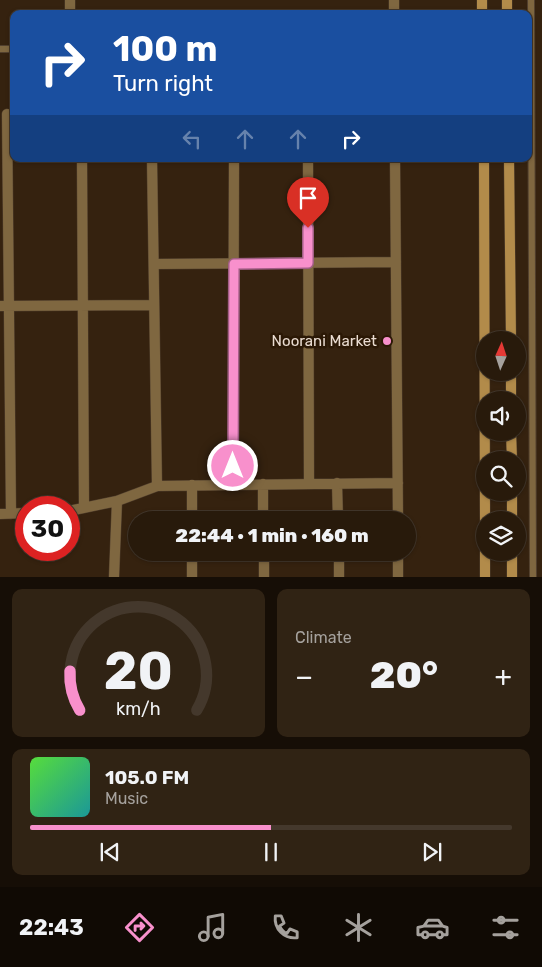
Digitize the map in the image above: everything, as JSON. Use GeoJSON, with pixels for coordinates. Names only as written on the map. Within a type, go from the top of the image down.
{"type":"FeatureCollection","features":[{"type":"Feature","properties":{"kind":"main road"},"geometry":{"type":"LineString","coordinates":[[484,162],[485,511]]}},
{"type":"Feature","properties":{"kind":"main road"},"geometry":{"type":"LineString","coordinates":[[509,162],[511,331]]}},
{"type":"Feature","properties":{"kind":"main road"},"geometry":{"type":"LineString","coordinates":[[485,561],[485,577]]}},
{"type":"Feature","properties":{"kind":"main road"},"geometry":{"type":"LineString","coordinates":[[512,561],[512,577]]}},
{"type":"Feature","properties":{"kind":"street"},"geometry":{"type":"LineString","coordinates":[[7,114],[5,306],[11,514]]}},
{"type":"Feature","properties":{"kind":"street"},"geometry":{"type":"LineString","coordinates":[[82,162],[84,508]]}},
{"type":"Feature","properties":{"kind":"street"},"geometry":{"type":"LineString","coordinates":[[152,162],[157,486]]}},
{"type":"Feature","properties":{"kind":"street"},"geometry":{"type":"LineString","coordinates":[[233,485],[234,162]]}},
{"type":"Feature","properties":{"kind":"street"},"geometry":{"type":"LineString","coordinates":[[308,162],[309,484]]}},
{"type":"Feature","properties":{"kind":"street"},"geometry":{"type":"LineString","coordinates":[[395,162],[398,511]]}},
{"type":"Feature","properties":{"kind":"street"},"geometry":{"type":"LineString","coordinates":[[154,264],[396,262]]}},
{"type":"Feature","properties":{"kind":"street"},"geometry":{"type":"LineString","coordinates":[[5,306],[154,305]]}},
{"type":"Feature","properties":{"kind":"street"},"geometry":{"type":"LineString","coordinates":[[337,483],[338,511]]}},
{"type":"Feature","properties":{"kind":"street"},"geometry":{"type":"LineString","coordinates":[[80,509],[117,501],[157,486],[398,483]]}},
{"type":"Feature","properties":{"kind":"street"},"geometry":{"type":"LineString","coordinates":[[263,484],[264,511]]}},
{"type":"Feature","properties":{"kind":"street"},"geometry":{"type":"LineString","coordinates":[[192,485],[192,511]]}},
{"type":"Feature","properties":{"kind":"street"},"geometry":{"type":"LineString","coordinates":[[114,577],[117,501]]}},
{"type":"Feature","properties":{"kind":"street"},"geometry":{"type":"LineString","coordinates":[[0,514],[15,514]]}},
{"type":"Feature","properties":{"kind":"street"},"geometry":{"type":"LineString","coordinates":[[192,561],[192,577]]}},
{"type":"Feature","properties":{"kind":"street"},"geometry":{"type":"LineString","coordinates":[[264,561],[264,577]]}},
{"type":"Feature","properties":{"kind":"street"},"geometry":{"type":"LineString","coordinates":[[339,561],[339,577]]}},
{"type":"Feature","properties":{"kind":"street"},"geometry":{"type":"LineString","coordinates":[[398,561],[398,577]]}},
{"type":"Feature","properties":{"kind":"lane"},"geometry":{"type":"LineString","coordinates":[[531,162],[533,577]]}},
{"type":"Feature","properties":{"kind":"place","name":"Noorani Market"},"geometry":{"type":"Point","coordinates":[387,341]}},
{"type":"Feature","properties":{"kind":"route"},"geometry":{"type":"LineString","coordinates":[[233,466],[234,264],[308,263],[308,228]]}}]}
